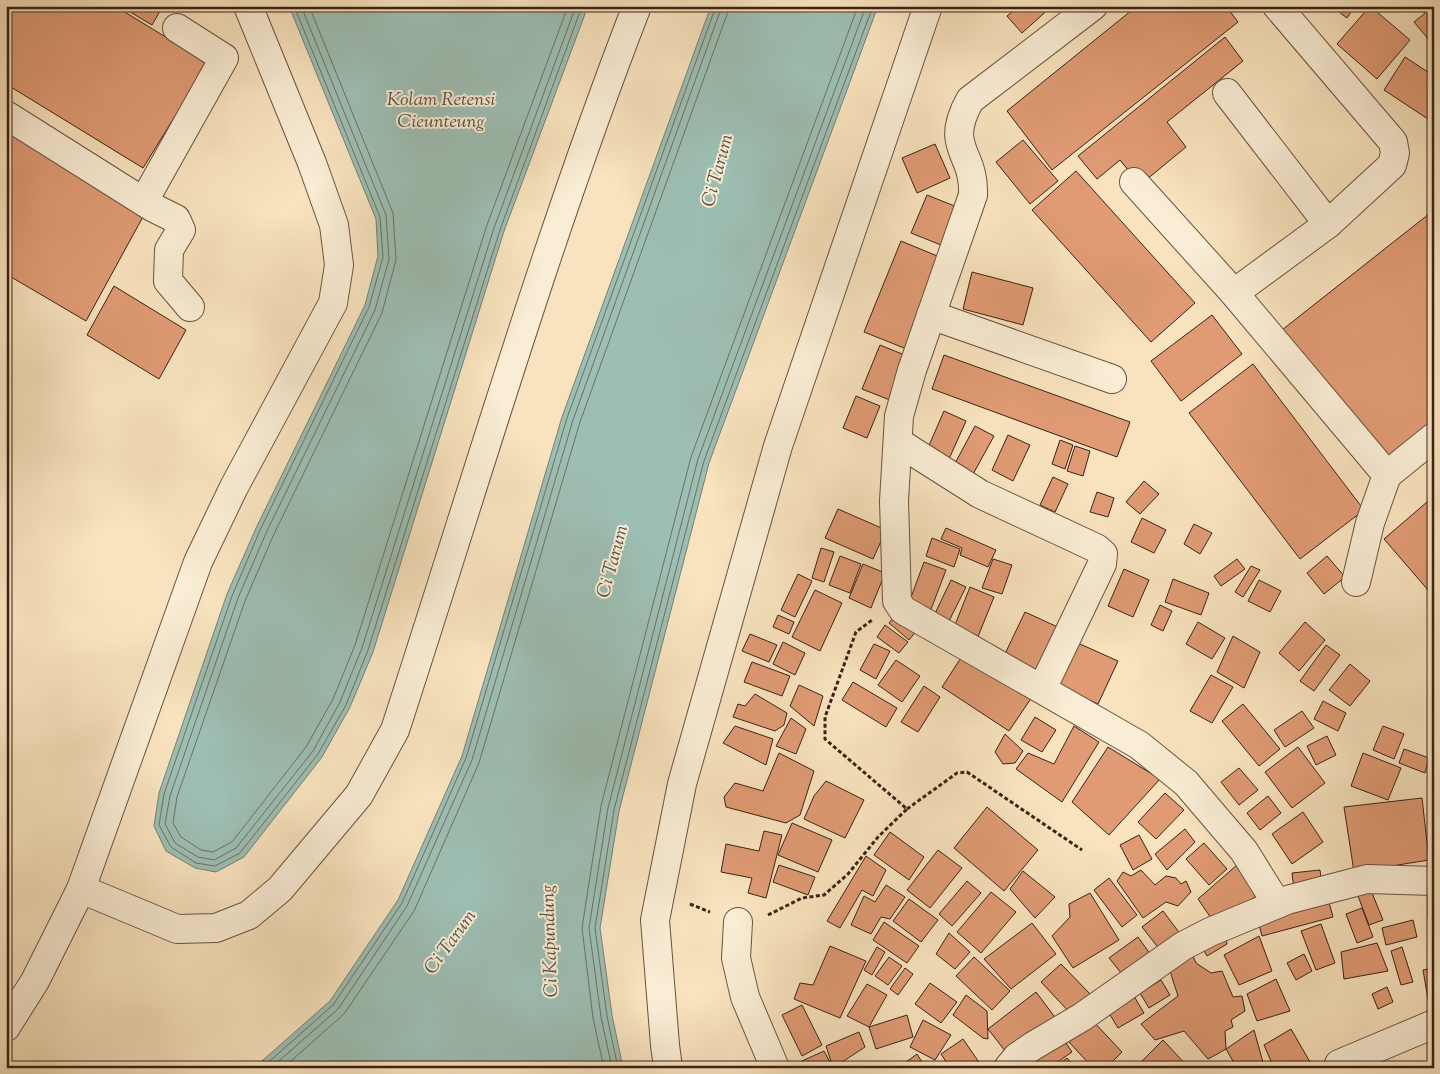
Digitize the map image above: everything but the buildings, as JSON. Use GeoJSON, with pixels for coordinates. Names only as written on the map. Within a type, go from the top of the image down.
{"type":"FeatureCollection","features":[{"type":"Feature","properties":{"kind":"street"},"geometry":{"type":"LineString","coordinates":[[6,1027],[35,981],[81,889],[198,562],[234,487],[333,303],[339,265],[334,225],[312,163],[248,6]]}},
{"type":"Feature","properties":{"kind":"street"},"geometry":{"type":"LineString","coordinates":[[81,889],[177,929],[216,928],[249,915],[280,889],[359,795],[395,730],[546,259],[606,87],[637,6]]}},
{"type":"Feature","properties":{"kind":"street"},"geometry":{"type":"LineString","coordinates":[[668,1068],[664,1045],[655,920],[682,784],[778,446],[928,6]]}},
{"type":"Feature","properties":{"kind":"street"},"geometry":{"type":"LineString","coordinates":[[1094,6],[970,100],[960,117],[957,137],[972,177],[973,195],[931,315],[899,416],[894,519],[897,601],[903,610],[1139,745],[1186,783],[1244,851],[1277,904]]}},
{"type":"Feature","properties":{"kind":"street"},"geometry":{"type":"LineString","coordinates":[[1234,293],[1328,224],[1392,165],[1395,153],[1393,142],[1277,6]]}},
{"type":"Feature","properties":{"kind":"street"},"geometry":{"type":"LineString","coordinates":[[144,202],[224,58],[177,28]]}},
{"type":"Feature","properties":{"kind":"street"},"geometry":{"type":"LineString","coordinates":[[1227,93],[1328,224]]}},
{"type":"Feature","properties":{"kind":"street"},"geometry":{"type":"LineString","coordinates":[[6,116],[144,202],[176,219],[180,230],[169,250],[168,281],[190,307]]}},
{"type":"Feature","properties":{"kind":"street"},"geometry":{"type":"LineString","coordinates":[[1134,182],[1234,293],[1387,475]]}},
{"type":"Feature","properties":{"kind":"street"},"geometry":{"type":"LineString","coordinates":[[931,315],[1112,379]]}},
{"type":"Feature","properties":{"kind":"street"},"geometry":{"type":"LineString","coordinates":[[1356,582],[1370,523],[1387,475],[1434,438]]}},
{"type":"Feature","properties":{"kind":"street"},"geometry":{"type":"LineString","coordinates":[[898,442],[980,494],[1100,550],[1103,554],[1102,564],[1042,689]]}},
{"type":"Feature","properties":{"kind":"street"},"geometry":{"type":"LineString","coordinates":[[1008,1068],[1017,1056],[1082,1017],[1182,946],[1210,932],[1277,904],[1366,879],[1434,882]]}},
{"type":"Feature","properties":{"kind":"street"},"geometry":{"type":"LineString","coordinates":[[738,922],[736,958],[746,997],[775,1068]]}},
{"type":"Feature","properties":{"kind":"street"},"geometry":{"type":"LineString","coordinates":[[1340,1067],[1434,1024]]}},
{"type":"Feature","properties":{"kind":"path"},"geometry":{"type":"LineString","coordinates":[[897,601],[856,632],[824,717],[825,739],[907,809]]}},
{"type":"Feature","properties":{"kind":"path"},"geometry":{"type":"LineString","coordinates":[[660,894],[738,922],[757,921],[802,898],[824,895],[848,874],[878,837],[907,809],[958,773],[967,772],[1082,850]]}},
{"type":"Feature","properties":{"kind":"water","name":"Kolam Retensi Cieunteung"},"geometry":{"type":"Polygon","coordinates":[[[289,6],[588,6],[504,231],[373,652],[350,707],[322,757],[244,857],[216,872],[195,868],[166,851],[154,826],[159,793],[227,594],[257,526],[365,305],[378,256],[376,219],[289,6]]]}},
{"type":"Feature","properties":{"kind":"water"},"geometry":{"type":"Polygon","coordinates":[[[711,6],[878,6],[709,463],[619,811],[600,928],[612,1015],[623,1068],[254,1068],[330,1001],[398,900],[462,756],[562,417],[711,6]]]}},
{"type":"Feature","properties":{"kind":"water label","name":"Ci Tarum"},"geometry":{"type":"Point","coordinates":[716,170]}},
{"type":"Feature","properties":{"kind":"water label","name":"Ci Tarum"},"geometry":{"type":"Point","coordinates":[611,561]}},
{"type":"Feature","properties":{"kind":"water label","name":"Ci Tarum"},"geometry":{"type":"Point","coordinates":[449,941]}},
{"type":"Feature","properties":{"kind":"water label","name":"Ci Kapundung"},"geometry":{"type":"Point","coordinates":[548,941]}}]}
